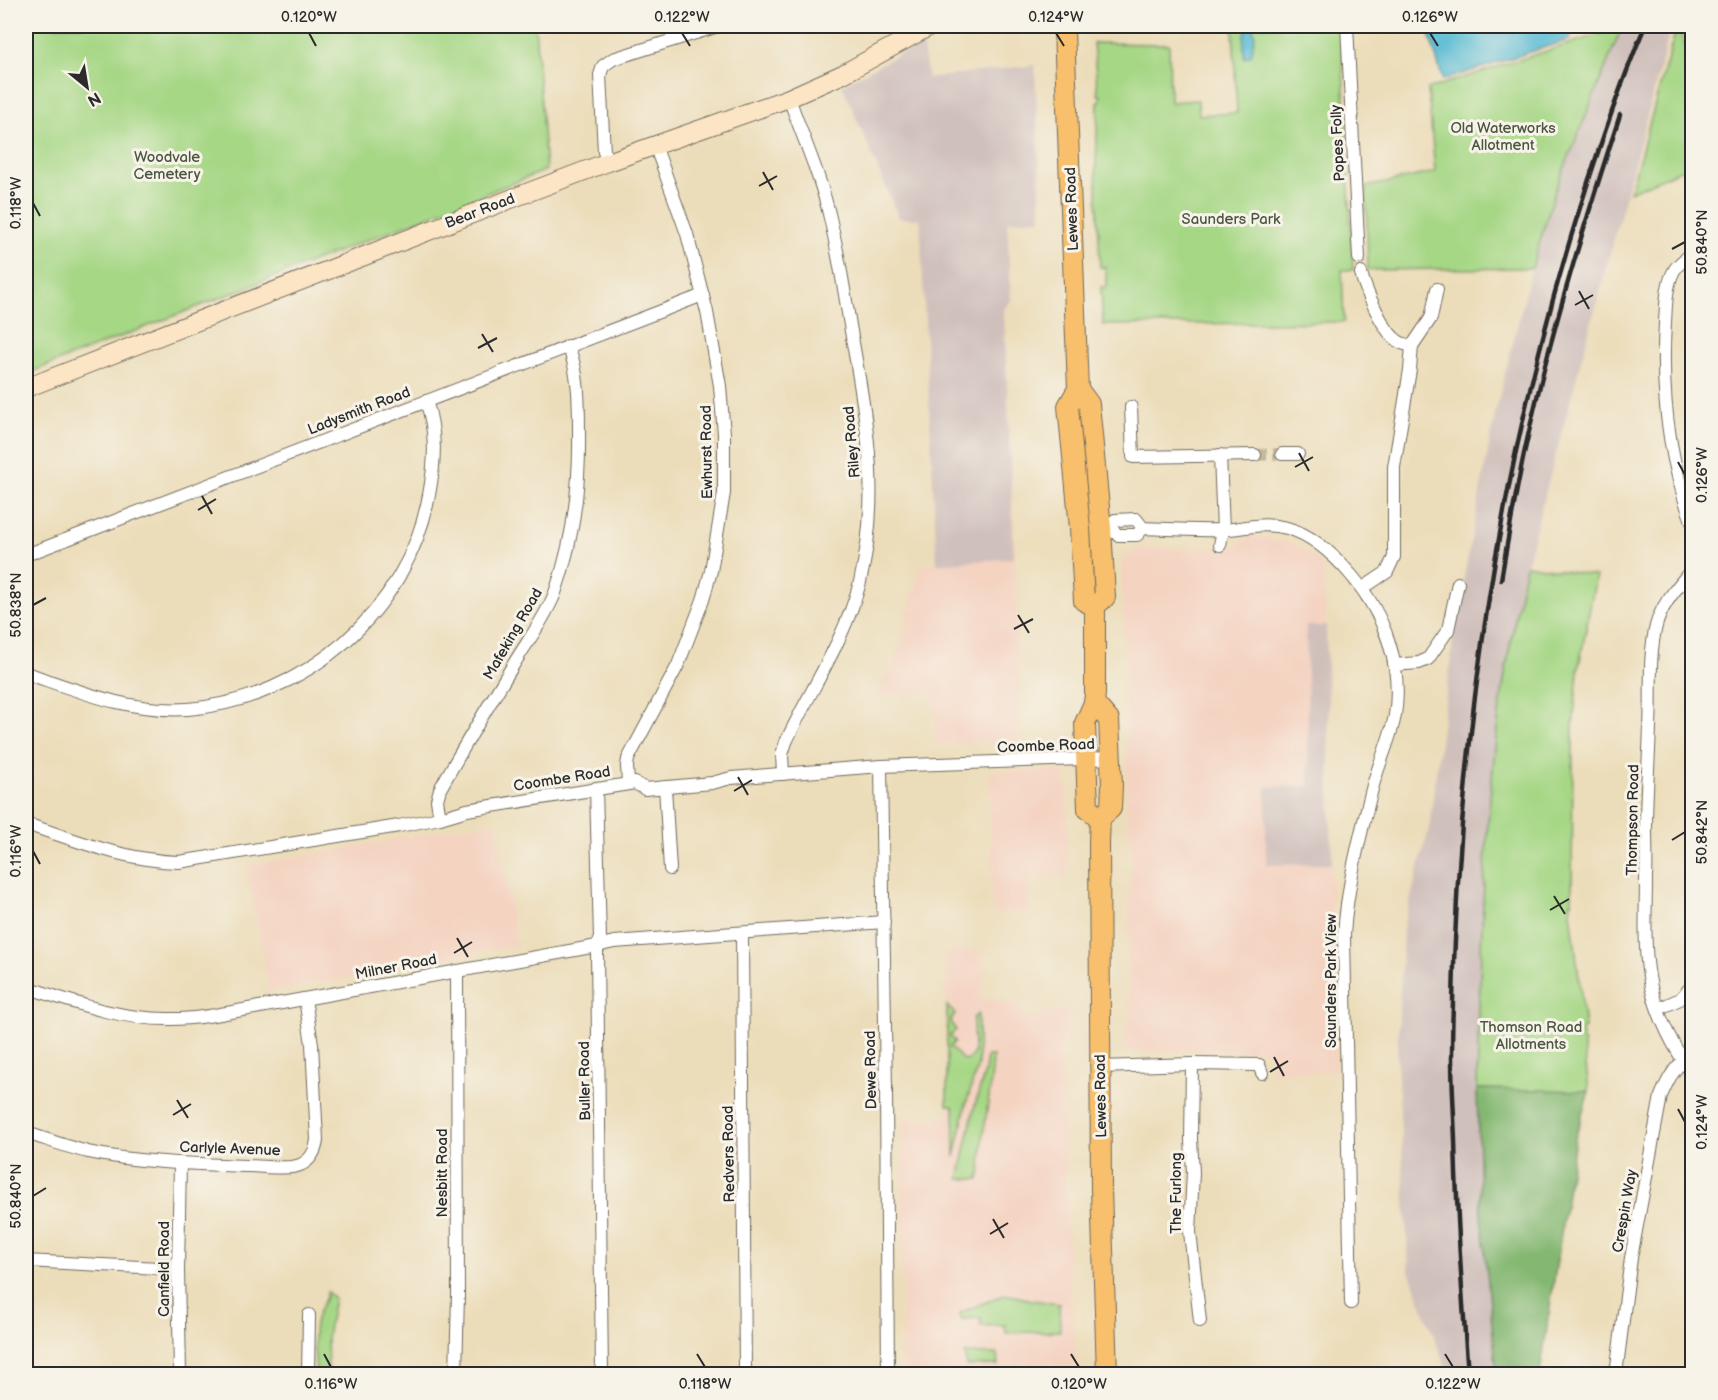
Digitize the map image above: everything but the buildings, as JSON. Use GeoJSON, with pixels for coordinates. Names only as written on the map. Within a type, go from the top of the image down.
{"type":"FeatureCollection","features":[{"type":"Feature","properties":{"kind":"main road","name":"Lewes Road"},"geometry":{"type":"LineString","coordinates":[[1064,27],[1078,389],[1068,406],[1080,528],[1084,601],[1095,606]]}},
{"type":"Feature","properties":{"kind":"main road","name":"Lewes Road"},"geometry":{"type":"LineString","coordinates":[[1078,389],[1089,404],[1105,528],[1105,597],[1095,606],[1094,703],[1085,723],[1088,809],[1100,818]]}},
{"type":"Feature","properties":{"kind":"main road","name":"Lewes Road"},"geometry":{"type":"LineString","coordinates":[[1094,703],[1109,720],[1112,758],[1111,808],[1100,818],[1101,1188],[1107,1374]]}},
{"type":"Feature","properties":{"kind":"street"},"geometry":{"type":"LineString","coordinates":[[608,162],[604,151],[600,75],[603,66],[613,60],[718,26]]}},
{"type":"Feature","properties":{"kind":"street","name":"Bear Road"},"geometry":{"type":"LineString","coordinates":[[26,388],[608,162],[789,98],[843,74],[930,26]]}},
{"type":"Feature","properties":{"kind":"street","name":"Popes Folly"},"geometry":{"type":"LineString","coordinates":[[1347,26],[1359,258]]}},
{"type":"Feature","properties":{"kind":"street","name":"Riley Road"},"geometry":{"type":"LineString","coordinates":[[783,774],[782,758],[786,742],[833,654],[852,606],[862,569],[872,501],[865,409],[830,217],[805,138],[789,98]]}},
{"type":"Feature","properties":{"kind":"street","name":"Ewhurst Road"},"geometry":{"type":"LineString","coordinates":[[628,784],[628,759],[678,665],[704,600],[723,504],[724,481],[724,434],[720,386],[703,295],[687,234],[655,145]]}},
{"type":"Feature","properties":{"kind":"street"},"geometry":{"type":"LineString","coordinates":[[1692,254],[1682,261],[1672,277],[1665,312],[1663,354],[1664,387],[1673,457],[1692,521]]}},
{"type":"Feature","properties":{"kind":"street"},"geometry":{"type":"LineString","coordinates":[[1360,273],[1365,288],[1389,331],[1397,341],[1412,346]]}},
{"type":"Feature","properties":{"kind":"street"},"geometry":{"type":"LineString","coordinates":[[1363,588],[1386,572],[1394,556],[1394,467],[1412,346],[1431,318],[1437,289]]}},
{"type":"Feature","properties":{"kind":"street","name":"Ladysmith Road"},"geometry":{"type":"LineString","coordinates":[[26,555],[703,295]]}},
{"type":"Feature","properties":{"kind":"street","name":"Mafeking Road"},"geometry":{"type":"LineString","coordinates":[[440,818],[437,800],[440,789],[545,613],[565,559],[573,521],[579,464],[576,377],[568,346]]}},
{"type":"Feature","properties":{"kind":"street"},"geometry":{"type":"LineString","coordinates":[[26,673],[122,705],[187,709],[219,705],[258,694],[297,676],[326,658],[351,638],[378,608],[402,572],[417,540],[428,503],[434,454],[432,421],[426,401]]}},
{"type":"Feature","properties":{"kind":"street"},"geometry":{"type":"LineString","coordinates":[[1131,407],[1133,457],[1255,455]]}},
{"type":"Feature","properties":{"kind":"street"},"geometry":{"type":"LineString","coordinates":[[1282,454],[1298,454]]}},
{"type":"Feature","properties":{"kind":"street"},"geometry":{"type":"LineString","coordinates":[[1220,455],[1223,530],[1220,545]]}},
{"type":"Feature","properties":{"kind":"street","name":"Saunders Park View"},"geometry":{"type":"LineString","coordinates":[[1105,528],[1118,536],[1137,536],[1143,528],[1223,530],[1255,525],[1267,525],[1298,532],[1328,550],[1363,588],[1381,621],[1395,665],[1395,715],[1374,781],[1358,847],[1344,928],[1351,1303]]}},
{"type":"Feature","properties":{"kind":"street"},"geometry":{"type":"LineString","coordinates":[[1080,528],[1105,528]]}},
{"type":"Feature","properties":{"kind":"street","name":"Thompson Road"},"geometry":{"type":"LineString","coordinates":[[1692,569],[1668,598],[1656,624],[1652,659],[1645,925],[1651,988],[1658,1009],[1683,1061],[1692,1073]]}},
{"type":"Feature","properties":{"kind":"street"},"geometry":{"type":"LineString","coordinates":[[1395,665],[1419,663],[1428,659],[1448,630],[1458,583]]}},
{"type":"Feature","properties":{"kind":"street","name":"Coombe Road"},"geometry":{"type":"LineString","coordinates":[[26,824],[131,857],[179,862],[357,834],[440,818],[467,810],[635,783],[645,789],[712,783],[731,778],[881,766],[1112,758]]}},
{"type":"Feature","properties":{"kind":"street","name":"Dewe Road"},"geometry":{"type":"LineString","coordinates":[[881,766],[888,1374]]}},
{"type":"Feature","properties":{"kind":"street"},"geometry":{"type":"LineString","coordinates":[[665,787],[670,869]]}},
{"type":"Feature","properties":{"kind":"street","name":"Buller Road"},"geometry":{"type":"LineString","coordinates":[[596,788],[600,939],[597,946],[602,1374]]}},
{"type":"Feature","properties":{"kind":"street","name":"Milner Road"},"geometry":{"type":"LineString","coordinates":[[26,987],[96,1010],[116,1014],[150,1019],[201,1017],[614,942],[884,922]]}},
{"type":"Feature","properties":{"kind":"street","name":"Redvers Road"},"geometry":{"type":"LineString","coordinates":[[742,933],[745,1374]]}},
{"type":"Feature","properties":{"kind":"street","name":"Nesbitt Road"},"geometry":{"type":"LineString","coordinates":[[456,1374],[457,971]]}},
{"type":"Feature","properties":{"kind":"street"},"geometry":{"type":"LineString","coordinates":[[1658,1009],[1680,999],[1692,986]]}},
{"type":"Feature","properties":{"kind":"street","name":"Carlyle Avenue"},"geometry":{"type":"LineString","coordinates":[[26,1133],[87,1152],[115,1156],[180,1163],[292,1167],[301,1164],[315,1150],[317,1140],[312,1044],[305,999]]}},
{"type":"Feature","properties":{"kind":"street","name":"Crespin Way"},"geometry":{"type":"LineString","coordinates":[[1617,1374],[1631,1258],[1661,1096],[1675,1068],[1683,1061]]}},
{"type":"Feature","properties":{"kind":"street"},"geometry":{"type":"LineString","coordinates":[[1100,1067],[1192,1064],[1258,1065],[1262,1073]]}},
{"type":"Feature","properties":{"kind":"street","name":"The Furlong"},"geometry":{"type":"LineString","coordinates":[[1192,1064],[1191,1232],[1200,1321]]}},
{"type":"Feature","properties":{"kind":"street","name":"Canfield Road"},"geometry":{"type":"LineString","coordinates":[[180,1163],[178,1269],[180,1374]]}},
{"type":"Feature","properties":{"kind":"street"},"geometry":{"type":"LineString","coordinates":[[26,1261],[178,1269]]}},
{"type":"Feature","properties":{"kind":"street"},"geometry":{"type":"LineString","coordinates":[[308,1374],[309,1315]]}},
{"type":"Feature","properties":{"kind":"shaded area"},"geometry":{"type":"Polygon","coordinates":[[[1622,26],[1674,26],[1670,31],[1526,565],[1513,625],[1495,748],[1481,933],[1477,1089],[1480,1203],[1497,1374],[1446,1374],[1445,1365],[1409,1271],[1397,1059],[1403,927],[1429,828],[1455,625],[1496,409],[1532,268],[1555,191],[1622,26]]]}},
{"type":"Feature","properties":{"kind":"shaded area"},"geometry":{"type":"Polygon","coordinates":[[[922,42],[928,78],[1035,65],[1041,219],[1007,221],[1011,301],[1004,310],[1015,543],[1019,742],[936,743],[933,692],[878,695],[900,646],[920,565],[937,564],[920,219],[899,218],[842,85],[922,42]]]}},
{"type":"Feature","properties":{"kind":"shaded area"},"geometry":{"type":"Polygon","coordinates":[[[922,42],[928,78],[1035,65],[1041,219],[1007,221],[1011,301],[1004,310],[1014,558],[937,564],[920,219],[899,218],[842,85],[922,42]]]}},
{"type":"Feature","properties":{"kind":"shaded area"},"geometry":{"type":"Polygon","coordinates":[[[1251,536],[1284,541],[1307,551],[1323,564],[1336,1070],[1331,1070],[1331,1072],[1272,1073],[1271,1050],[1125,1052],[1125,1026],[1129,1025],[1128,911],[1132,865],[1127,814],[1126,688],[1121,562],[1125,555],[1137,549],[1232,548],[1251,536]]]}},
{"type":"Feature","properties":{"kind":"shaded area"},"geometry":{"type":"Polygon","coordinates":[[[1306,626],[1326,626],[1332,864],[1266,865],[1266,787],[1309,786],[1306,626]]]}},
{"type":"Feature","properties":{"kind":"shaded area"},"geometry":{"type":"Polygon","coordinates":[[[1065,770],[1068,877],[1029,878],[1029,912],[992,913],[989,772],[1065,770]]]}},
{"type":"Feature","properties":{"kind":"shaded area"},"geometry":{"type":"Polygon","coordinates":[[[495,821],[517,945],[269,992],[247,866],[495,821]]]}},
{"type":"Feature","properties":{"kind":"shaded area"},"geometry":{"type":"Polygon","coordinates":[[[983,950],[984,977],[981,1000],[999,1001],[1002,1004],[1019,1002],[1022,1017],[1041,1015],[1042,1012],[1070,1012],[1061,1050],[1069,1275],[1078,1374],[902,1374],[902,1119],[947,1118],[946,951],[983,950]]]}},
{"type":"Feature","properties":{"kind":"green space","name":"Woodvale Cemetery"},"geometry":{"type":"Polygon","coordinates":[[[26,26],[535,26],[546,170],[26,374],[26,26]]]}},
{"type":"Feature","properties":{"kind":"green space","name":"Saunders Park"},"geometry":{"type":"Polygon","coordinates":[[[1233,26],[1341,26],[1353,270],[1342,270],[1344,322],[1103,325],[1101,287],[1106,287],[1106,268],[1100,267],[1096,168],[1098,103],[1101,96],[1098,95],[1093,43],[1169,44],[1170,102],[1198,100],[1199,115],[1237,113],[1233,26]]]}},
{"type":"Feature","properties":{"kind":"green space"},"geometry":{"type":"Polygon","coordinates":[[[1677,26],[1692,61],[1692,165],[1630,192],[1677,26]]]}},
{"type":"Feature","properties":{"kind":"green space","name":"Old Waterworks Allotment"},"geometry":{"type":"Polygon","coordinates":[[[1622,27],[1555,191],[1532,268],[1368,270],[1366,187],[1435,172],[1428,89],[1622,27]]]}},
{"type":"Feature","properties":{"kind":"green space","name":"Thomson Road Allotments"},"geometry":{"type":"Polygon","coordinates":[[[1526,565],[1596,576],[1578,671],[1573,728],[1572,903],[1570,903],[1585,1028],[1582,1029],[1589,1091],[1477,1089],[1482,919],[1491,791],[1504,680],[1526,565]]]}},
{"type":"Feature","properties":{"kind":"green space"},"geometry":{"type":"Polygon","coordinates":[[[947,1006],[955,1014],[950,1022],[956,1030],[950,1036],[955,1041],[950,1047],[963,1060],[968,1060],[974,1053],[973,1018],[978,1014],[978,1065],[966,1104],[955,1157],[954,1108],[947,1105],[947,1006]]]}},
{"type":"Feature","properties":{"kind":"green space"},"geometry":{"type":"Polygon","coordinates":[[[987,1056],[993,1056],[979,1179],[959,1179],[973,1112],[985,1071],[987,1056]]]}},
{"type":"Feature","properties":{"kind":"green space"},"geometry":{"type":"Polygon","coordinates":[[[1477,1089],[1589,1091],[1575,1139],[1540,1374],[1497,1374],[1480,1203],[1477,1089]]]}},
{"type":"Feature","properties":{"kind":"green space"},"geometry":{"type":"Polygon","coordinates":[[[327,1292],[334,1298],[327,1336],[328,1374],[316,1374],[315,1327],[327,1292]]]}},
{"type":"Feature","properties":{"kind":"green space"},"geometry":{"type":"Polygon","coordinates":[[[1005,1294],[1059,1304],[1060,1331],[1006,1333],[1005,1325],[981,1326],[981,1318],[961,1319],[960,1313],[1005,1294]]]}},
{"type":"Feature","properties":{"kind":"green space"},"geometry":{"type":"Polygon","coordinates":[[[964,1354],[997,1354],[998,1365],[967,1366],[964,1354]]]}},
{"type":"Feature","properties":{"kind":"water"},"geometry":{"type":"Polygon","coordinates":[[[1250,26],[1253,27],[1255,35],[1251,55],[1244,58],[1244,36],[1250,26]]]}},
{"type":"Feature","properties":{"kind":"water"},"geometry":{"type":"Polygon","coordinates":[[[1446,26],[1567,26],[1571,39],[1443,80],[1428,31],[1446,26]]]}},
{"type":"Feature","properties":{"kind":"tunnel"},"geometry":{"type":"LineString","coordinates":[[1255,455],[1282,454]]}},
{"type":"Feature","properties":{"kind":"railway"},"geometry":{"type":"LineString","coordinates":[[1468,1374],[1458,1228],[1452,1057],[1461,843],[1470,737],[1501,526],[1548,317],[1601,142],[1645,26]]}},
{"type":"Feature","properties":{"kind":"railway"},"geometry":{"type":"LineString","coordinates":[[1501,580],[1520,472],[1537,396],[1558,315],[1620,115]]}}]}
